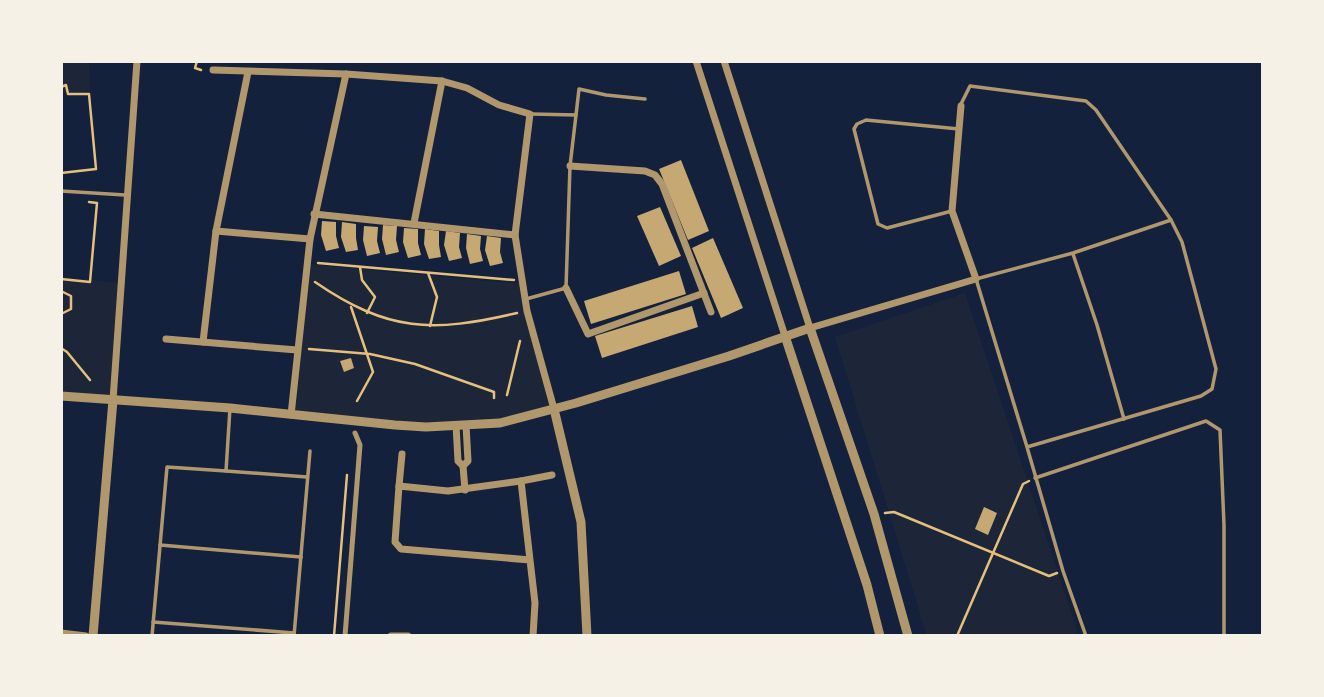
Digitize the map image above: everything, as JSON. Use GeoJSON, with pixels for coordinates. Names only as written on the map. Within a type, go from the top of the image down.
{"type":"FeatureCollection","features":[{"type":"Feature","properties":{"kind":"street"},"geometry":{"type":"LineString","coordinates":[[93,636],[137,61]]}},
{"type":"Feature","properties":{"kind":"street"},"geometry":{"type":"LineString","coordinates":[[696,61],[867,585],[880,636]]}},
{"type":"Feature","properties":{"kind":"street"},"geometry":{"type":"LineString","coordinates":[[724,61],[810,328],[874,514],[908,636]]}},
{"type":"Feature","properties":{"kind":"street"},"geometry":{"type":"LineString","coordinates":[[213,70],[346,74],[442,81],[467,88],[499,105],[530,114],[515,235],[527,311],[581,522],[587,636]]}},
{"type":"Feature","properties":{"kind":"street"},"geometry":{"type":"LineString","coordinates":[[203,342],[216,231],[248,72]]}},
{"type":"Feature","properties":{"kind":"street"},"geometry":{"type":"LineString","coordinates":[[291,415],[314,214],[346,74]]}},
{"type":"Feature","properties":{"kind":"street"},"geometry":{"type":"LineString","coordinates":[[414,223],[442,81]]}},
{"type":"Feature","properties":{"kind":"street"},"geometry":{"type":"LineString","coordinates":[[61,396],[230,408],[395,425],[500,423],[554,409],[976,279],[952,211],[961,106]]}},
{"type":"Feature","properties":{"kind":"street"},"geometry":{"type":"LineString","coordinates":[[569,166],[645,171],[655,175],[663,184],[711,312]]}},
{"type":"Feature","properties":{"kind":"street"},"geometry":{"type":"LineString","coordinates":[[314,214],[515,235]]}},
{"type":"Feature","properties":{"kind":"street"},"geometry":{"type":"LineString","coordinates":[[216,231],[310,239]]}},
{"type":"Feature","properties":{"kind":"street"},"geometry":{"type":"LineString","coordinates":[[566,288],[588,334],[704,293]]}},
{"type":"Feature","properties":{"kind":"street"},"geometry":{"type":"LineString","coordinates":[[166,339],[297,350]]}},
{"type":"Feature","properties":{"kind":"street"},"geometry":{"type":"LineString","coordinates":[[461,425],[468,461],[463,466],[465,490]]}},
{"type":"Feature","properties":{"kind":"street"},"geometry":{"type":"LineString","coordinates":[[345,636],[360,445],[355,433]]}},
{"type":"Feature","properties":{"kind":"street"},"geometry":{"type":"LineString","coordinates":[[402,454],[395,542],[401,549],[530,560]]}},
{"type":"Feature","properties":{"kind":"street"},"geometry":{"type":"LineString","coordinates":[[399,486],[465,490],[552,475]]}},
{"type":"Feature","properties":{"kind":"street"},"geometry":{"type":"LineString","coordinates":[[521,481],[535,603],[533,636]]}},
{"type":"Feature","properties":{"kind":"street"},"geometry":{"type":"LineString","coordinates":[[61,633],[86,636]]}},
{"type":"Feature","properties":{"kind":"street"},"geometry":{"type":"LineString","coordinates":[[391,636],[408,636]]}},
{"type":"Feature","properties":{"kind":"lane"},"geometry":{"type":"LineString","coordinates":[[961,106],[970,86],[1086,101],[1096,110],[1171,220],[1182,242],[1216,369],[1213,389],[1201,396],[1027,447]]}},
{"type":"Feature","properties":{"kind":"lane"},"geometry":{"type":"LineString","coordinates":[[525,299],[566,288],[569,166],[579,89],[646,99]]}},
{"type":"Feature","properties":{"kind":"lane"},"geometry":{"type":"LineString","coordinates":[[530,114],[576,116]]}},
{"type":"Feature","properties":{"kind":"lane"},"geometry":{"type":"LineString","coordinates":[[952,211],[887,228],[878,224],[854,129],[856,124],[866,120],[959,129]]}},
{"type":"Feature","properties":{"kind":"lane"},"geometry":{"type":"LineString","coordinates":[[61,191],[126,195]]}},
{"type":"Feature","properties":{"kind":"lane"},"geometry":{"type":"LineString","coordinates":[[1086,636],[1063,571],[976,279],[1073,253],[1171,220]]}},
{"type":"Feature","properties":{"kind":"lane"},"geometry":{"type":"LineString","coordinates":[[1073,253],[1124,419]]}},
{"type":"Feature","properties":{"kind":"lane"},"geometry":{"type":"LineString","coordinates":[[226,471],[230,408]]}},
{"type":"Feature","properties":{"kind":"lane"},"geometry":{"type":"LineString","coordinates":[[1035,478],[1206,421],[1220,430],[1224,525],[1224,636]]}},
{"type":"Feature","properties":{"kind":"lane"},"geometry":{"type":"LineString","coordinates":[[153,622],[294,634],[310,451]]}},
{"type":"Feature","properties":{"kind":"lane"},"geometry":{"type":"LineString","coordinates":[[152,636],[167,467],[308,477]]}},
{"type":"Feature","properties":{"kind":"lane"},"geometry":{"type":"LineString","coordinates":[[160,545],[301,557]]}},
{"type":"Feature","properties":{"kind":"path"},"geometry":{"type":"LineString","coordinates":[[197,61],[194,68],[201,70]]}},
{"type":"Feature","properties":{"kind":"path"},"geometry":{"type":"LineString","coordinates":[[61,87],[66,85],[68,94]]}},
{"type":"Feature","properties":{"kind":"path"},"geometry":{"type":"LineString","coordinates":[[61,95],[89,94],[96,169],[61,173]]}},
{"type":"Feature","properties":{"kind":"path"},"geometry":{"type":"LineString","coordinates":[[61,279],[90,282],[97,203],[85,202]]}},
{"type":"Feature","properties":{"kind":"path"},"geometry":{"type":"LineString","coordinates":[[315,263],[521,281]]}},
{"type":"Feature","properties":{"kind":"path"},"geometry":{"type":"LineString","coordinates":[[360,267],[362,280],[374,297],[367,313]]}},
{"type":"Feature","properties":{"kind":"path"},"geometry":{"type":"LineString","coordinates":[[428,273],[437,297],[430,326]]}},
{"type":"Feature","properties":{"kind":"path"},"geometry":{"type":"LineString","coordinates":[[314,282],[367,313],[430,326],[486,321],[527,311]]}},
{"type":"Feature","properties":{"kind":"path"},"geometry":{"type":"LineString","coordinates":[[61,292],[71,296],[72,303],[71,309],[61,314]]}},
{"type":"Feature","properties":{"kind":"path"},"geometry":{"type":"LineString","coordinates":[[351,305],[373,372],[357,401]]}},
{"type":"Feature","properties":{"kind":"path"},"geometry":{"type":"LineString","coordinates":[[508,395],[520,341]]}},
{"type":"Feature","properties":{"kind":"path"},"geometry":{"type":"LineString","coordinates":[[61,348],[90,380]]}},
{"type":"Feature","properties":{"kind":"path"},"geometry":{"type":"LineString","coordinates":[[309,349],[368,354],[415,364],[494,392],[494,398]]}},
{"type":"Feature","properties":{"kind":"path"},"geometry":{"type":"LineString","coordinates":[[334,636],[348,470]]}},
{"type":"Feature","properties":{"kind":"path"},"geometry":{"type":"LineString","coordinates":[[957,636],[1023,484],[1035,478]]}},
{"type":"Feature","properties":{"kind":"path"},"geometry":{"type":"LineString","coordinates":[[874,514],[894,512],[1049,576],[1063,571]]}},
{"type":"Feature","properties":{"kind":"shaded area"},"geometry":{"type":"Polygon","coordinates":[[[61,61],[89,61],[90,91],[61,93],[61,61]]]}},
{"type":"Feature","properties":{"kind":"shaded area"},"geometry":{"type":"Polygon","coordinates":[[[306,264],[521,284],[554,409],[466,427],[291,415],[306,264]]]}},
{"type":"Feature","properties":{"kind":"shaded area"},"geometry":{"type":"Polygon","coordinates":[[[61,277],[120,283],[113,400],[61,396],[61,277]]]}},
{"type":"Feature","properties":{"kind":"shaded area"},"geometry":{"type":"Polygon","coordinates":[[[965,293],[1077,630],[1076,636],[927,636],[835,337],[965,293]]]}},
{"type":"Feature","properties":{"kind":"building"},"geometry":{"type":"Polygon","coordinates":[[[681,160],[709,231],[688,240],[659,169],[681,160]]]}},
{"type":"Feature","properties":{"kind":"building"},"geometry":{"type":"Polygon","coordinates":[[[660,207],[681,256],[659,266],[637,216],[660,207]]]}},
{"type":"Feature","properties":{"kind":"building"},"geometry":{"type":"Polygon","coordinates":[[[322,221],[336,222],[339,248],[326,251],[321,235],[322,221]]]}},
{"type":"Feature","properties":{"kind":"building"},"geometry":{"type":"Polygon","coordinates":[[[342,222],[356,224],[358,250],[346,252],[341,237],[342,222]]]}},
{"type":"Feature","properties":{"kind":"building"},"geometry":{"type":"Polygon","coordinates":[[[383,225],[397,226],[399,252],[386,255],[382,239],[383,225]]]}},
{"type":"Feature","properties":{"kind":"building"},"geometry":{"type":"Polygon","coordinates":[[[364,226],[378,227],[380,253],[367,256],[363,240],[364,226]]]}},
{"type":"Feature","properties":{"kind":"building"},"geometry":{"type":"Polygon","coordinates":[[[404,228],[418,229],[421,255],[408,258],[403,242],[404,228]]]}},
{"type":"Feature","properties":{"kind":"building"},"geometry":{"type":"Polygon","coordinates":[[[425,229],[439,231],[441,257],[429,259],[424,244],[425,229]]]}},
{"type":"Feature","properties":{"kind":"building"},"geometry":{"type":"Polygon","coordinates":[[[446,231],[460,233],[459,247],[462,258],[449,261],[444,245],[446,231]]]}},
{"type":"Feature","properties":{"kind":"building"},"geometry":{"type":"Polygon","coordinates":[[[467,234],[481,236],[483,261],[470,264],[466,248],[467,234]]]}},
{"type":"Feature","properties":{"kind":"building"},"geometry":{"type":"Polygon","coordinates":[[[487,236],[501,238],[500,252],[503,263],[490,266],[485,250],[487,236]]]}},
{"type":"Feature","properties":{"kind":"building"},"geometry":{"type":"Polygon","coordinates":[[[713,238],[743,308],[721,318],[692,248],[713,238]]]}},
{"type":"Feature","properties":{"kind":"building"},"geometry":{"type":"Polygon","coordinates":[[[679,271],[686,294],[591,324],[584,301],[679,271]]]}},
{"type":"Feature","properties":{"kind":"building"},"geometry":{"type":"Polygon","coordinates":[[[692,306],[698,327],[602,358],[595,336],[692,306]]]}},
{"type":"Feature","properties":{"kind":"building"},"geometry":{"type":"Polygon","coordinates":[[[351,358],[354,368],[344,372],[340,361],[351,358]]]}},
{"type":"Feature","properties":{"kind":"building"},"geometry":{"type":"Polygon","coordinates":[[[984,507],[997,513],[988,535],[975,529],[984,507]]]}}]}
